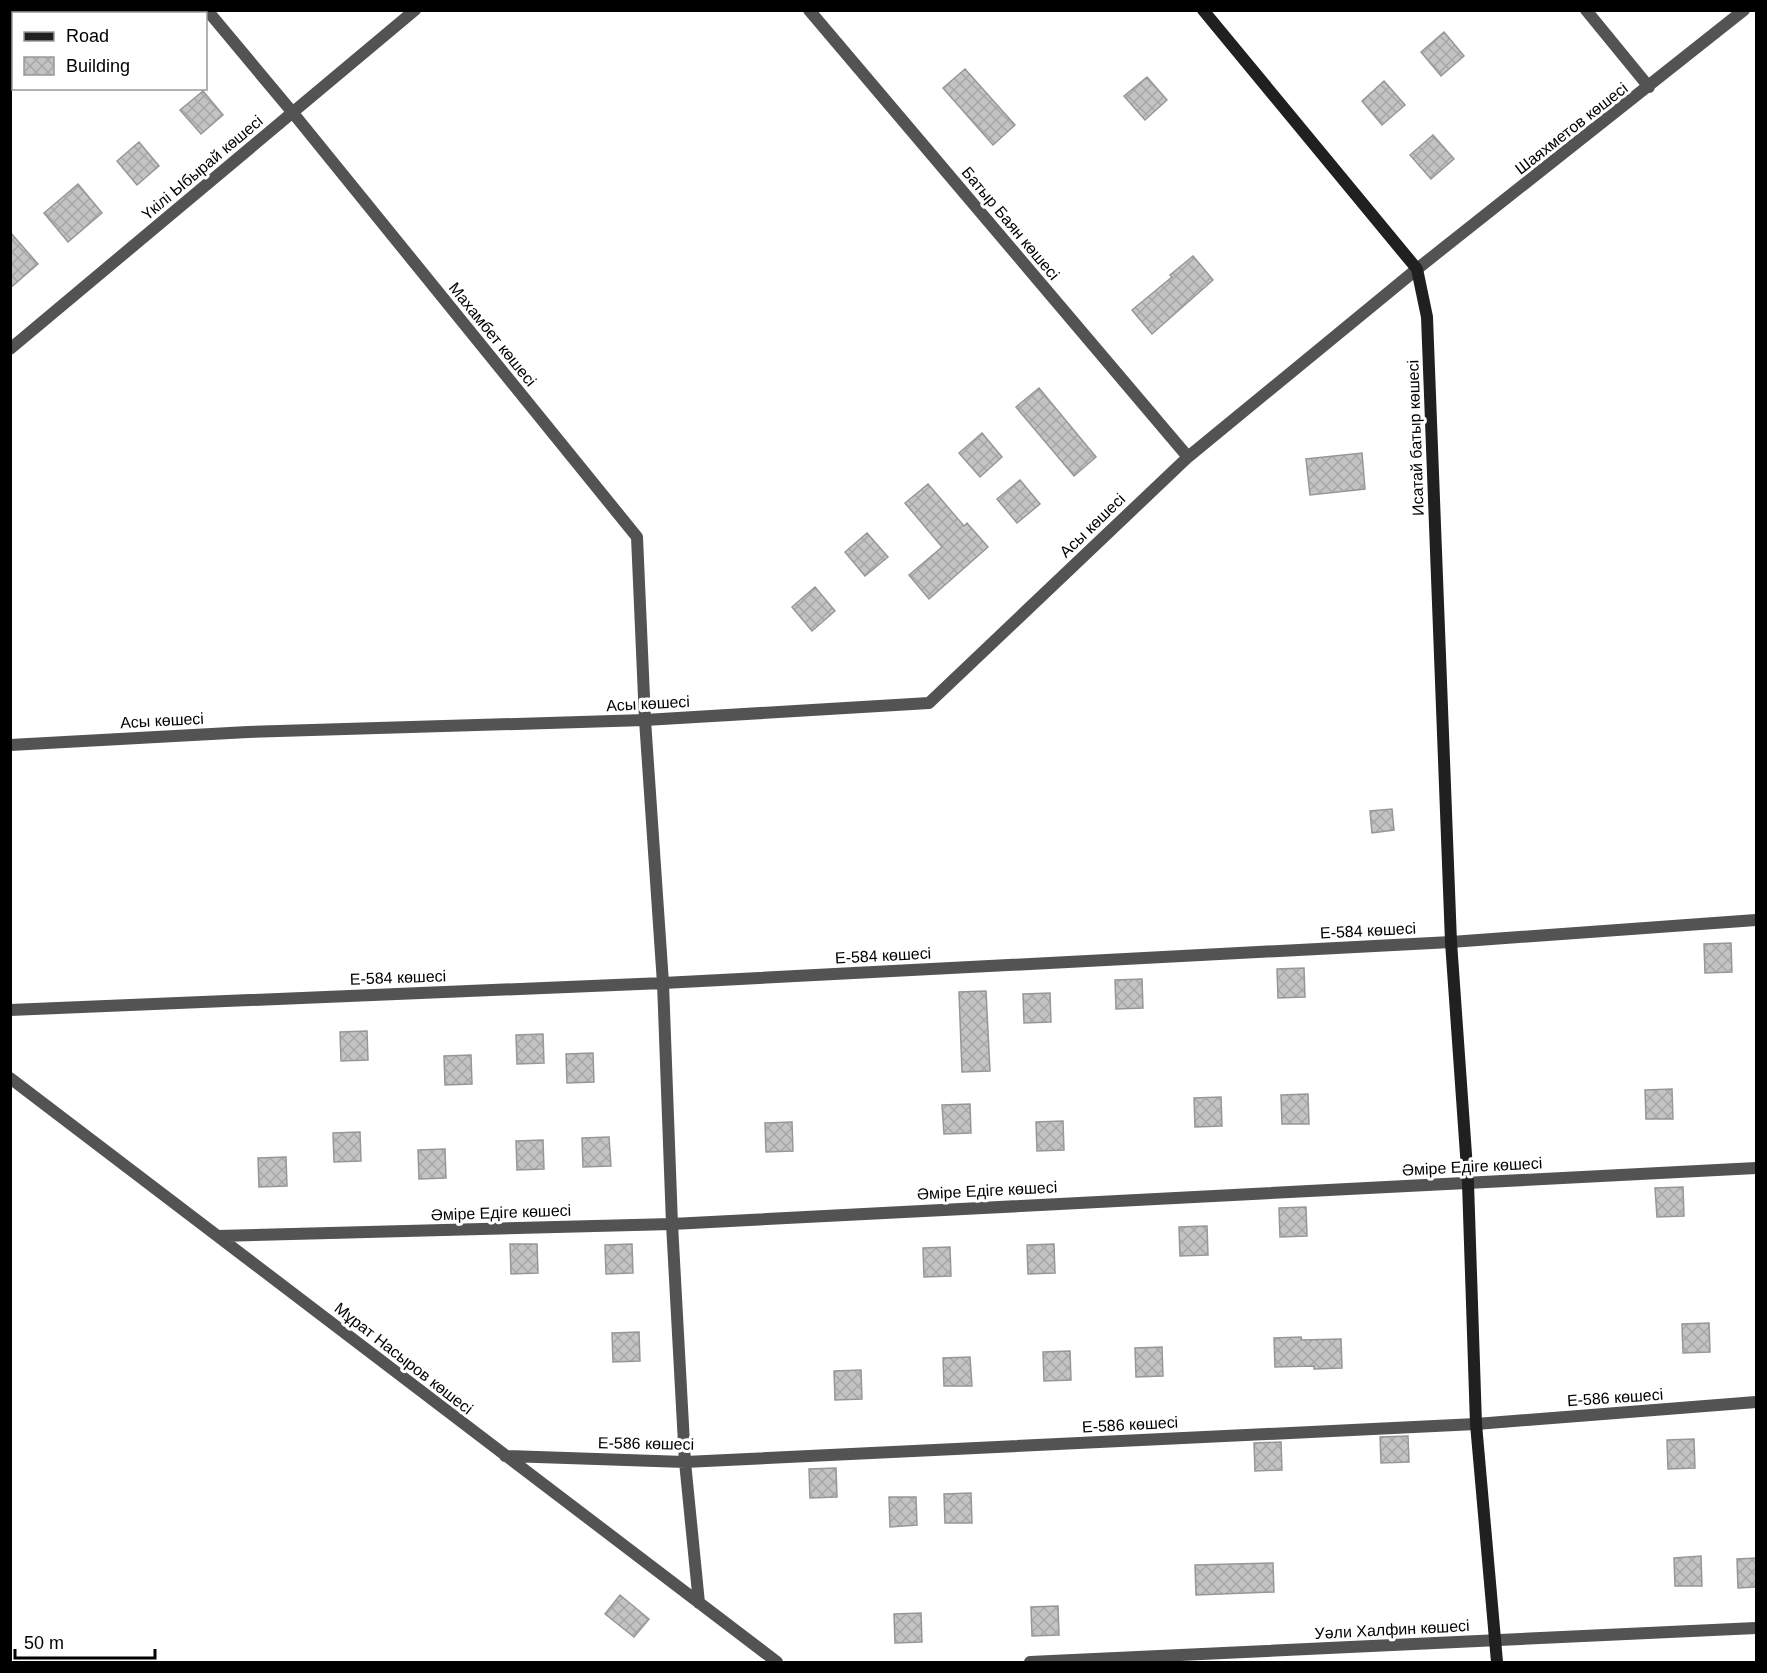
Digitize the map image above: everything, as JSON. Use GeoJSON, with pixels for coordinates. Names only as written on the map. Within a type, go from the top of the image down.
{"type":"FeatureCollection","features":[{"type":"Feature","properties":{"kind":"street","name":"Махамбет көшесі"},"geometry":{"type":"LineString","coordinates":[[207,10],[637,537],[645,720],[663,983],[672,1224],[685,1462],[699,1603]]}},
{"type":"Feature","properties":{"kind":"street","name":"Үкілі Ыбырай көшесі"},"geometry":{"type":"LineString","coordinates":[[10,349],[415,10]]}},
{"type":"Feature","properties":{"kind":"street","name":"Батыр Баян көшесі"},"geometry":{"type":"LineString","coordinates":[[809,10],[1188,457]]}},
{"type":"Feature","properties":{"kind":"street","name":"Исатай батыр көшесі"},"geometry":{"type":"LineString","coordinates":[[1203,10],[1417,269],[1427,316],[1451,942],[1468,1183],[1476,1424],[1497,1662]]}},
{"type":"Feature","properties":{"kind":"street"},"geometry":{"type":"LineString","coordinates":[[1586,10],[1649,87]]}},
{"type":"Feature","properties":{"kind":"street","name":"Шаяхметов көшесі"},"geometry":{"type":"LineString","coordinates":[[1188,457],[1417,269],[1649,87],[1743,10]]}},
{"type":"Feature","properties":{"kind":"street","name":"Асы көшесі"},"geometry":{"type":"LineString","coordinates":[[10,745],[248,732],[645,720],[929,703],[1188,457]]}},
{"type":"Feature","properties":{"kind":"street","name":"Е-584 көшесі"},"geometry":{"type":"LineString","coordinates":[[10,1010],[663,983],[1451,942],[1756,920]]}},
{"type":"Feature","properties":{"kind":"street","name":"Мұрат Насыров көшесі"},"geometry":{"type":"LineString","coordinates":[[10,1078],[777,1662]]}},
{"type":"Feature","properties":{"kind":"street","name":"Әміре Едіге көшесі"},"geometry":{"type":"LineString","coordinates":[[218,1236],[672,1224],[1756,1168]]}},
{"type":"Feature","properties":{"kind":"street","name":"Е-586 көшесі"},"geometry":{"type":"LineString","coordinates":[[505,1456],[685,1462],[1476,1424],[1756,1402]]}},
{"type":"Feature","properties":{"kind":"street","name":"Уәли Халфин көшесі"},"geometry":{"type":"LineString","coordinates":[[1030,1662],[1756,1628]]}},
{"type":"Feature","properties":{"kind":"building"},"geometry":{"type":"Polygon","coordinates":[[[1444,32],[1464,56],[1441,76],[1421,52],[1444,32]]]}},
{"type":"Feature","properties":{"kind":"building"},"geometry":{"type":"Polygon","coordinates":[[[965,69],[1015,125],[993,145],[943,88],[965,69]]]}},
{"type":"Feature","properties":{"kind":"building"},"geometry":{"type":"Polygon","coordinates":[[[1147,77],[1167,100],[1145,120],[1124,96],[1147,77]]]}},
{"type":"Feature","properties":{"kind":"building"},"geometry":{"type":"Polygon","coordinates":[[[1384,81],[1405,105],[1382,125],[1362,101],[1384,81]]]}},
{"type":"Feature","properties":{"kind":"building"},"geometry":{"type":"Polygon","coordinates":[[[203,91],[223,115],[201,134],[180,110],[203,91]]]}},
{"type":"Feature","properties":{"kind":"building"},"geometry":{"type":"Polygon","coordinates":[[[1433,135],[1454,159],[1431,179],[1410,155],[1433,135]]]}},
{"type":"Feature","properties":{"kind":"building"},"geometry":{"type":"Polygon","coordinates":[[[139,142],[159,166],[137,185],[117,161],[139,142]]]}},
{"type":"Feature","properties":{"kind":"building"},"geometry":{"type":"Polygon","coordinates":[[[78,184],[102,213],[68,242],[44,213],[78,184]]]}},
{"type":"Feature","properties":{"kind":"building"},"geometry":{"type":"Polygon","coordinates":[[[10,232],[38,264],[10,288],[10,232]]]}},
{"type":"Feature","properties":{"kind":"building"},"geometry":{"type":"Polygon","coordinates":[[[1193,256],[1213,280],[1152,334],[1132,310],[1172,277],[1170,275],[1193,256]]]}},
{"type":"Feature","properties":{"kind":"building"},"geometry":{"type":"Polygon","coordinates":[[[1039,388],[1096,457],[1074,476],[1016,407],[1039,388]]]}},
{"type":"Feature","properties":{"kind":"building"},"geometry":{"type":"Polygon","coordinates":[[[982,433],[1002,457],[980,477],[959,453],[982,433]]]}},
{"type":"Feature","properties":{"kind":"building"},"geometry":{"type":"Polygon","coordinates":[[[1362,453],[1365,489],[1310,495],[1306,459],[1362,453]]]}},
{"type":"Feature","properties":{"kind":"building"},"geometry":{"type":"Polygon","coordinates":[[[1020,480],[1040,504],[1017,523],[997,499],[1020,480]]]}},
{"type":"Feature","properties":{"kind":"building"},"geometry":{"type":"Polygon","coordinates":[[[928,484],[964,526],[967,523],[988,547],[929,599],[909,575],[942,547],[905,503],[928,484]]]}},
{"type":"Feature","properties":{"kind":"building"},"geometry":{"type":"Polygon","coordinates":[[[867,533],[888,557],[865,576],[845,552],[867,533]]]}},
{"type":"Feature","properties":{"kind":"building"},"geometry":{"type":"Polygon","coordinates":[[[815,587],[835,611],[812,631],[792,607],[815,587]]]}},
{"type":"Feature","properties":{"kind":"building"},"geometry":{"type":"Polygon","coordinates":[[[1392,809],[1394,830],[1372,833],[1370,811],[1392,809]]]}},
{"type":"Feature","properties":{"kind":"building"},"geometry":{"type":"Polygon","coordinates":[[[1731,943],[1732,972],[1705,973],[1704,944],[1731,943]]]}},
{"type":"Feature","properties":{"kind":"building"},"geometry":{"type":"Polygon","coordinates":[[[1304,968],[1305,997],[1278,998],[1277,969],[1304,968]]]}},
{"type":"Feature","properties":{"kind":"building"},"geometry":{"type":"Polygon","coordinates":[[[1142,979],[1143,1008],[1116,1009],[1115,980],[1142,979]]]}},
{"type":"Feature","properties":{"kind":"building"},"geometry":{"type":"Polygon","coordinates":[[[986,991],[990,1071],[962,1072],[959,992],[986,991]]]}},
{"type":"Feature","properties":{"kind":"building"},"geometry":{"type":"Polygon","coordinates":[[[1050,993],[1051,1022],[1024,1023],[1023,994],[1050,993]]]}},
{"type":"Feature","properties":{"kind":"building"},"geometry":{"type":"Polygon","coordinates":[[[367,1031],[368,1060],[341,1061],[340,1032],[367,1031]]]}},
{"type":"Feature","properties":{"kind":"building"},"geometry":{"type":"Polygon","coordinates":[[[543,1034],[544,1063],[517,1064],[516,1035],[543,1034]]]}},
{"type":"Feature","properties":{"kind":"building"},"geometry":{"type":"Polygon","coordinates":[[[593,1053],[594,1082],[567,1083],[566,1054],[593,1053]]]}},
{"type":"Feature","properties":{"kind":"building"},"geometry":{"type":"Polygon","coordinates":[[[471,1055],[472,1084],[445,1085],[444,1056],[471,1055]]]}},
{"type":"Feature","properties":{"kind":"building"},"geometry":{"type":"Polygon","coordinates":[[[1672,1089],[1673,1119],[1646,1119],[1645,1090],[1672,1089]]]}},
{"type":"Feature","properties":{"kind":"building"},"geometry":{"type":"Polygon","coordinates":[[[1308,1094],[1309,1124],[1282,1124],[1281,1095],[1308,1094]]]}},
{"type":"Feature","properties":{"kind":"building"},"geometry":{"type":"Polygon","coordinates":[[[1221,1097],[1222,1126],[1195,1127],[1194,1098],[1221,1097]]]}},
{"type":"Feature","properties":{"kind":"building"},"geometry":{"type":"Polygon","coordinates":[[[970,1104],[971,1133],[944,1134],[942,1105],[970,1104]]]}},
{"type":"Feature","properties":{"kind":"building"},"geometry":{"type":"Polygon","coordinates":[[[1063,1121],[1064,1150],[1037,1151],[1036,1122],[1063,1121]]]}},
{"type":"Feature","properties":{"kind":"building"},"geometry":{"type":"Polygon","coordinates":[[[792,1122],[793,1151],[766,1152],[765,1123],[792,1122]]]}},
{"type":"Feature","properties":{"kind":"building"},"geometry":{"type":"Polygon","coordinates":[[[360,1132],[361,1161],[334,1162],[333,1133],[360,1132]]]}},
{"type":"Feature","properties":{"kind":"building"},"geometry":{"type":"Polygon","coordinates":[[[609,1137],[611,1166],[583,1167],[582,1138],[609,1137]]]}},
{"type":"Feature","properties":{"kind":"building"},"geometry":{"type":"Polygon","coordinates":[[[543,1140],[544,1169],[517,1170],[516,1141],[543,1140]]]}},
{"type":"Feature","properties":{"kind":"building"},"geometry":{"type":"Polygon","coordinates":[[[445,1149],[446,1178],[419,1179],[418,1150],[445,1149]]]}},
{"type":"Feature","properties":{"kind":"building"},"geometry":{"type":"Polygon","coordinates":[[[286,1157],[287,1186],[259,1187],[258,1158],[286,1157]]]}},
{"type":"Feature","properties":{"kind":"building"},"geometry":{"type":"Polygon","coordinates":[[[1683,1187],[1684,1216],[1657,1217],[1655,1188],[1683,1187]]]}},
{"type":"Feature","properties":{"kind":"building"},"geometry":{"type":"Polygon","coordinates":[[[1306,1207],[1307,1236],[1280,1237],[1279,1208],[1306,1207]]]}},
{"type":"Feature","properties":{"kind":"building"},"geometry":{"type":"Polygon","coordinates":[[[1207,1226],[1208,1255],[1180,1256],[1179,1227],[1207,1226]]]}},
{"type":"Feature","properties":{"kind":"building"},"geometry":{"type":"Polygon","coordinates":[[[510,1244],[537,1244],[538,1273],[511,1274],[510,1244]]]}},
{"type":"Feature","properties":{"kind":"building"},"geometry":{"type":"Polygon","coordinates":[[[632,1244],[633,1273],[606,1274],[605,1245],[632,1244]]]}},
{"type":"Feature","properties":{"kind":"building"},"geometry":{"type":"Polygon","coordinates":[[[1054,1244],[1055,1273],[1028,1274],[1027,1245],[1054,1244]]]}},
{"type":"Feature","properties":{"kind":"building"},"geometry":{"type":"Polygon","coordinates":[[[950,1247],[951,1276],[924,1277],[923,1248],[950,1247]]]}},
{"type":"Feature","properties":{"kind":"building"},"geometry":{"type":"Polygon","coordinates":[[[1709,1323],[1710,1352],[1683,1353],[1682,1324],[1709,1323]]]}},
{"type":"Feature","properties":{"kind":"building"},"geometry":{"type":"Polygon","coordinates":[[[639,1332],[640,1361],[613,1362],[612,1333],[639,1332]]]}},
{"type":"Feature","properties":{"kind":"building"},"geometry":{"type":"Polygon","coordinates":[[[1301,1337],[1302,1340],[1341,1339],[1342,1368],[1275,1367],[1274,1338],[1301,1337]]]}},
{"type":"Feature","properties":{"kind":"building"},"geometry":{"type":"Polygon","coordinates":[[[1162,1347],[1163,1376],[1136,1377],[1135,1348],[1162,1347]]]}},
{"type":"Feature","properties":{"kind":"building"},"geometry":{"type":"Polygon","coordinates":[[[1070,1351],[1071,1380],[1044,1381],[1043,1352],[1070,1351]]]}},
{"type":"Feature","properties":{"kind":"building"},"geometry":{"type":"Polygon","coordinates":[[[970,1357],[972,1386],[944,1386],[943,1358],[970,1357]]]}},
{"type":"Feature","properties":{"kind":"building"},"geometry":{"type":"Polygon","coordinates":[[[861,1370],[862,1399],[835,1400],[834,1371],[861,1370]]]}},
{"type":"Feature","properties":{"kind":"building"},"geometry":{"type":"Polygon","coordinates":[[[1408,1436],[1409,1462],[1381,1463],[1380,1437],[1408,1436]]]}},
{"type":"Feature","properties":{"kind":"building"},"geometry":{"type":"Polygon","coordinates":[[[1694,1439],[1695,1468],[1668,1469],[1667,1440],[1694,1439]]]}},
{"type":"Feature","properties":{"kind":"building"},"geometry":{"type":"Polygon","coordinates":[[[1281,1442],[1282,1470],[1255,1471],[1254,1443],[1281,1442]]]}},
{"type":"Feature","properties":{"kind":"building"},"geometry":{"type":"Polygon","coordinates":[[[836,1468],[837,1497],[810,1498],[809,1469],[836,1468]]]}},
{"type":"Feature","properties":{"kind":"building"},"geometry":{"type":"Polygon","coordinates":[[[971,1493],[972,1523],[945,1523],[944,1494],[971,1493]]]}},
{"type":"Feature","properties":{"kind":"building"},"geometry":{"type":"Polygon","coordinates":[[[889,1497],[916,1497],[917,1525],[890,1527],[889,1497]]]}},
{"type":"Feature","properties":{"kind":"building"},"geometry":{"type":"Polygon","coordinates":[[[1701,1556],[1702,1586],[1675,1586],[1674,1558],[1701,1556]]]}},
{"type":"Feature","properties":{"kind":"building"},"geometry":{"type":"Polygon","coordinates":[[[1756,1558],[1756,1587],[1738,1588],[1737,1559],[1756,1558]]]}},
{"type":"Feature","properties":{"kind":"building"},"geometry":{"type":"Polygon","coordinates":[[[1273,1563],[1274,1592],[1196,1595],[1195,1565],[1273,1563]]]}},
{"type":"Feature","properties":{"kind":"building"},"geometry":{"type":"Polygon","coordinates":[[[620,1595],[649,1619],[634,1637],[605,1614],[620,1595]]]}},
{"type":"Feature","properties":{"kind":"building"},"geometry":{"type":"Polygon","coordinates":[[[1058,1606],[1059,1635],[1032,1636],[1031,1607],[1058,1606]]]}},
{"type":"Feature","properties":{"kind":"building"},"geometry":{"type":"Polygon","coordinates":[[[921,1613],[922,1642],[895,1643],[894,1614],[921,1613]]]}}]}
